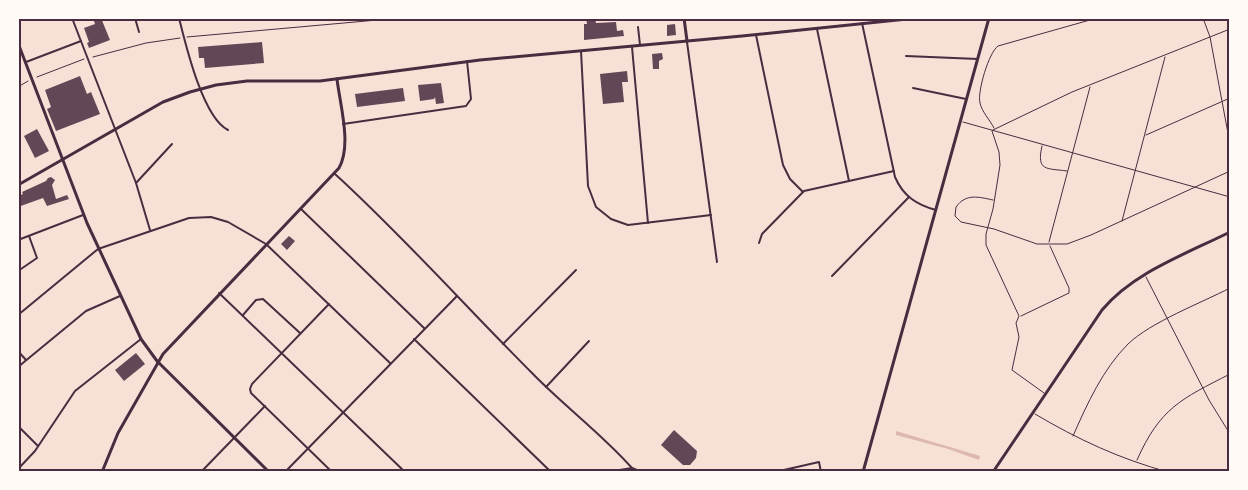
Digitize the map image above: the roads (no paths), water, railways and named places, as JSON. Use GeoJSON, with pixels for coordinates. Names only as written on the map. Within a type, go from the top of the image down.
{"type":"FeatureCollection","features":[{"type":"Feature","properties":{"kind":"main road"},"geometry":{"type":"LineString","coordinates":[[684,18],[687,41]]}},
{"type":"Feature","properties":{"kind":"main road"},"geometry":{"type":"LineString","coordinates":[[18,185],[115,128],[172,98],[201,89],[247,81],[336,79],[467,61],[917,18]]}},
{"type":"Feature","properties":{"kind":"main road"},"geometry":{"type":"LineString","coordinates":[[863,472],[988,18]]}},
{"type":"Feature","properties":{"kind":"main road"},"geometry":{"type":"LineString","coordinates":[[18,43],[83,215],[141,339],[158,361],[269,472]]}},
{"type":"Feature","properties":{"kind":"main road"},"geometry":{"type":"LineString","coordinates":[[102,472],[118,433],[158,361],[219,293],[335,174],[342,163],[345,151],[336,79]]}},
{"type":"Feature","properties":{"kind":"main road"},"geometry":{"type":"LineString","coordinates":[[993,472],[1102,310],[1117,294],[1145,275],[1230,232]]}},
{"type":"Feature","properties":{"kind":"street"},"geometry":{"type":"LineString","coordinates":[[72,18],[136,183],[150,230]]}},
{"type":"Feature","properties":{"kind":"street"},"geometry":{"type":"LineString","coordinates":[[135,18],[139,32]]}},
{"type":"Feature","properties":{"kind":"street"},"geometry":{"type":"LineString","coordinates":[[179,18],[211,115],[228,130]]}},
{"type":"Feature","properties":{"kind":"street"},"geometry":{"type":"LineString","coordinates":[[862,23],[899,186],[922,206],[936,210]]}},
{"type":"Feature","properties":{"kind":"street"},"geometry":{"type":"LineString","coordinates":[[638,27],[640,45]]}},
{"type":"Feature","properties":{"kind":"street"},"geometry":{"type":"LineString","coordinates":[[817,29],[849,181]]}},
{"type":"Feature","properties":{"kind":"street"},"geometry":{"type":"LineString","coordinates":[[756,35],[783,165],[788,176],[803,192]]}},
{"type":"Feature","properties":{"kind":"street"},"geometry":{"type":"LineString","coordinates":[[26,62],[81,41]]}},
{"type":"Feature","properties":{"kind":"street"},"geometry":{"type":"LineString","coordinates":[[687,41],[717,262]]}},
{"type":"Feature","properties":{"kind":"street"},"geometry":{"type":"LineString","coordinates":[[632,46],[648,223]]}},
{"type":"Feature","properties":{"kind":"street"},"geometry":{"type":"LineString","coordinates":[[581,51],[590,194],[596,207],[611,219],[628,225],[711,214]]}},
{"type":"Feature","properties":{"kind":"street"},"geometry":{"type":"LineString","coordinates":[[906,56],[978,59]]}},
{"type":"Feature","properties":{"kind":"street"},"geometry":{"type":"LineString","coordinates":[[343,124],[466,106],[471,99],[467,61]]}},
{"type":"Feature","properties":{"kind":"street"},"geometry":{"type":"LineString","coordinates":[[913,88],[967,99]]}},
{"type":"Feature","properties":{"kind":"street"},"geometry":{"type":"LineString","coordinates":[[136,183],[172,144]]}},
{"type":"Feature","properties":{"kind":"street"},"geometry":{"type":"LineString","coordinates":[[759,243],[762,234],[803,192],[894,171]]}},
{"type":"Feature","properties":{"kind":"street"},"geometry":{"type":"LineString","coordinates":[[335,174],[387,223],[546,387],[618,452],[632,468],[642,472]]}},
{"type":"Feature","properties":{"kind":"street"},"geometry":{"type":"LineString","coordinates":[[832,276],[909,197]]}},
{"type":"Feature","properties":{"kind":"street"},"geometry":{"type":"LineString","coordinates":[[301,209],[424,329]]}},
{"type":"Feature","properties":{"kind":"street"},"geometry":{"type":"LineString","coordinates":[[18,240],[83,215]]}},
{"type":"Feature","properties":{"kind":"street"},"geometry":{"type":"LineString","coordinates":[[18,315],[98,249],[191,218],[211,217],[228,222],[266,244],[390,363]]}},
{"type":"Feature","properties":{"kind":"street"},"geometry":{"type":"LineString","coordinates":[[18,271],[37,258],[29,236]]}},
{"type":"Feature","properties":{"kind":"street"},"geometry":{"type":"LineString","coordinates":[[503,344],[576,270]]}},
{"type":"Feature","properties":{"kind":"street"},"geometry":{"type":"LineString","coordinates":[[219,293],[405,472]]}},
{"type":"Feature","properties":{"kind":"street"},"geometry":{"type":"LineString","coordinates":[[18,367],[86,311],[120,296]]}},
{"type":"Feature","properties":{"kind":"street"},"geometry":{"type":"LineString","coordinates":[[285,472],[457,296]]}},
{"type":"Feature","properties":{"kind":"street"},"geometry":{"type":"LineString","coordinates":[[243,315],[256,300],[263,299],[300,333]]}},
{"type":"Feature","properties":{"kind":"street"},"geometry":{"type":"LineString","coordinates":[[329,304],[250,387],[251,393],[332,472]]}},
{"type":"Feature","properties":{"kind":"street"},"geometry":{"type":"LineString","coordinates":[[19,470],[35,451],[75,391],[141,339]]}},
{"type":"Feature","properties":{"kind":"street"},"geometry":{"type":"LineString","coordinates":[[414,339],[552,472],[563,472]]}},
{"type":"Feature","properties":{"kind":"street"},"geometry":{"type":"LineString","coordinates":[[546,387],[589,341]]}},
{"type":"Feature","properties":{"kind":"street"},"geometry":{"type":"LineString","coordinates":[[18,351],[26,360]]}},
{"type":"Feature","properties":{"kind":"street"},"geometry":{"type":"LineString","coordinates":[[201,472],[266,406]]}},
{"type":"Feature","properties":{"kind":"street"},"geometry":{"type":"LineString","coordinates":[[18,426],[38,446]]}},
{"type":"Feature","properties":{"kind":"street"},"geometry":{"type":"LineString","coordinates":[[775,472],[819,462],[821,472]]}},
{"type":"Feature","properties":{"kind":"street"},"geometry":{"type":"LineString","coordinates":[[607,472],[632,468]]}},
{"type":"Feature","properties":{"kind":"lane"},"geometry":{"type":"LineString","coordinates":[[995,129],[979,100],[993,50],[998,46],[1097,18]]}},
{"type":"Feature","properties":{"kind":"lane"},"geometry":{"type":"LineString","coordinates":[[1203,18],[1210,37],[1230,144]]}},
{"type":"Feature","properties":{"kind":"lane"},"geometry":{"type":"LineString","coordinates":[[992,130],[1046,104],[1230,29]]}},
{"type":"Feature","properties":{"kind":"lane"},"geometry":{"type":"LineString","coordinates":[[1122,221],[1165,55]]}},
{"type":"Feature","properties":{"kind":"lane"},"geometry":{"type":"LineString","coordinates":[[1046,394],[1012,370],[1019,337],[1016,323],[1019,316],[1069,293],[1069,288],[1049,244],[1091,85]]}},
{"type":"Feature","properties":{"kind":"lane"},"geometry":{"type":"LineString","coordinates":[[1144,136],[1230,98]]}},
{"type":"Feature","properties":{"kind":"lane"},"geometry":{"type":"LineString","coordinates":[[960,121],[1230,197]]}},
{"type":"Feature","properties":{"kind":"lane"},"geometry":{"type":"LineString","coordinates":[[992,130],[1000,158],[985,240],[987,249],[1019,316]]}},
{"type":"Feature","properties":{"kind":"lane"},"geometry":{"type":"LineString","coordinates":[[1042,145],[1040,161],[1043,167],[1048,170],[1069,171]]}},
{"type":"Feature","properties":{"kind":"lane"},"geometry":{"type":"LineString","coordinates":[[993,200],[971,196],[966,198],[956,207],[955,216],[957,220],[1038,244],[1073,242],[1230,171]]}},
{"type":"Feature","properties":{"kind":"lane"},"geometry":{"type":"LineString","coordinates":[[1145,275],[1218,416],[1230,434]]}},
{"type":"Feature","properties":{"kind":"lane"},"geometry":{"type":"LineString","coordinates":[[1073,436],[1098,385],[1120,353],[1136,338],[1230,288]]}},
{"type":"Feature","properties":{"kind":"lane"},"geometry":{"type":"LineString","coordinates":[[1137,462],[1150,433],[1164,414],[1180,401],[1230,374]]}},
{"type":"Feature","properties":{"kind":"lane"},"geometry":{"type":"LineString","coordinates":[[1033,413],[1073,436],[1116,456],[1168,472]]}}]}
